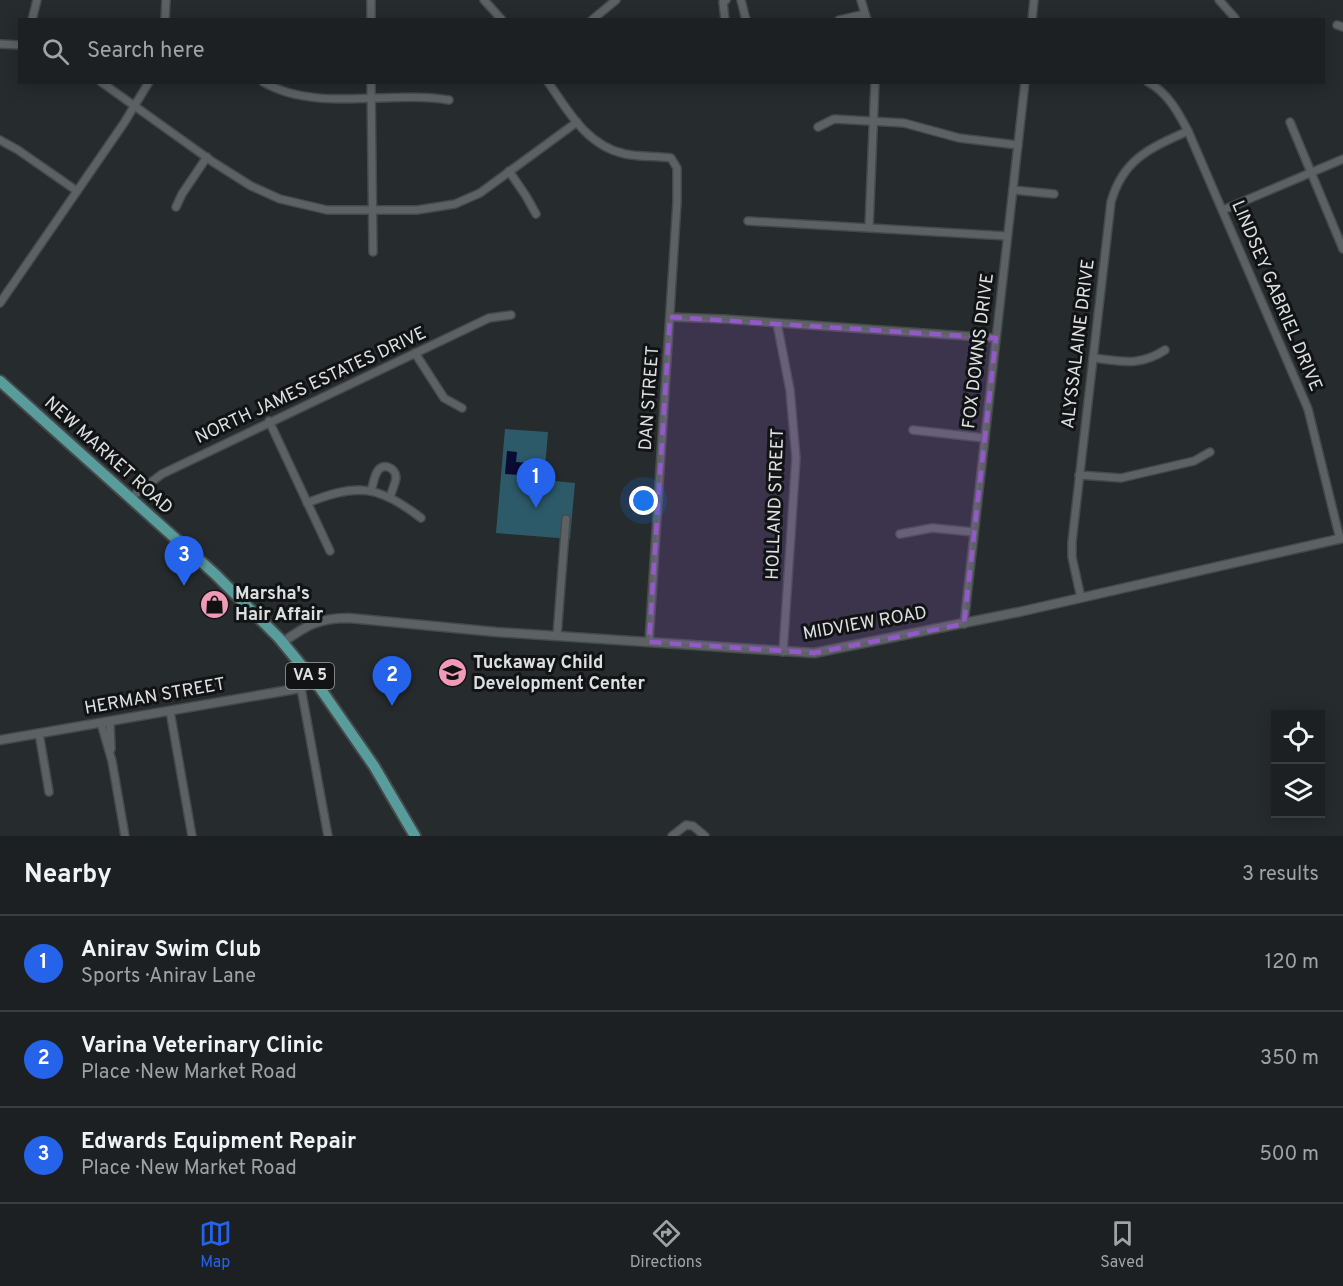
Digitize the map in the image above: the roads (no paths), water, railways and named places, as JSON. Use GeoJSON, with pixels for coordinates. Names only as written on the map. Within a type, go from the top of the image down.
{"type":"FeatureCollection","features":[{"type":"Feature","properties":{"kind":"main road","name":"NEW MARKET ROAD"},"geometry":{"type":"LineString","coordinates":[[0,381],[229,587],[283,642],[314,681],[374,766],[415,836]]}},
{"type":"Feature","properties":{"kind":"street"},"geometry":{"type":"LineString","coordinates":[[32,18],[37,0]]}},
{"type":"Feature","properties":{"kind":"street"},"geometry":{"type":"LineString","coordinates":[[165,18],[166,0]]}},
{"type":"Feature","properties":{"kind":"street"},"geometry":{"type":"LineString","coordinates":[[370,0],[371,18]]}},
{"type":"Feature","properties":{"kind":"street"},"geometry":{"type":"LineString","coordinates":[[483,0],[500,18]]}},
{"type":"Feature","properties":{"kind":"street"},"geometry":{"type":"LineString","coordinates":[[594,18],[616,0]]}},
{"type":"Feature","properties":{"kind":"street"},"geometry":{"type":"LineString","coordinates":[[724,18],[723,2],[726,0]]}},
{"type":"Feature","properties":{"kind":"street"},"geometry":{"type":"LineString","coordinates":[[741,0],[746,18]]}},
{"type":"Feature","properties":{"kind":"street"},"geometry":{"type":"LineString","coordinates":[[861,0],[866,17]]}},
{"type":"Feature","properties":{"kind":"street"},"geometry":{"type":"LineString","coordinates":[[1032,18],[1034,0]]}},
{"type":"Feature","properties":{"kind":"street"},"geometry":{"type":"LineString","coordinates":[[1219,0],[1234,18]]}},
{"type":"Feature","properties":{"kind":"street"},"geometry":{"type":"LineString","coordinates":[[0,44],[18,45]]}},
{"type":"Feature","properties":{"kind":"street"},"geometry":{"type":"LineString","coordinates":[[104,84],[251,186],[280,200],[327,210],[373,211],[432,209],[454,204],[480,192],[577,122],[549,84]]}},
{"type":"Feature","properties":{"kind":"street"},"geometry":{"type":"LineString","coordinates":[[0,303],[148,84]]}},
{"type":"Feature","properties":{"kind":"street"},"geometry":{"type":"LineString","coordinates":[[268,84],[284,91],[309,96],[421,97],[449,100]]}},
{"type":"Feature","properties":{"kind":"street"},"geometry":{"type":"LineString","coordinates":[[371,84],[373,252]]}},
{"type":"Feature","properties":{"kind":"street"},"geometry":{"type":"LineString","coordinates":[[869,228],[875,84]]}},
{"type":"Feature","properties":{"kind":"street","name":"FOX DOWNS DRIVE"},"geometry":{"type":"LineString","coordinates":[[964,624],[1025,84]]}},
{"type":"Feature","properties":{"kind":"street","name":"LINDSEY GABRIEL DRIVE"},"geometry":{"type":"LineString","coordinates":[[1151,84],[1171,103],[1188,131],[1311,416],[1341,538]]}},
{"type":"Feature","properties":{"kind":"street"},"geometry":{"type":"LineString","coordinates":[[818,127],[834,119],[904,123],[959,138],[1018,145]]}},
{"type":"Feature","properties":{"kind":"street","name":"DAN STREET"},"geometry":{"type":"LineString","coordinates":[[577,122],[589,136],[618,152],[670,158],[675,161],[677,176],[670,317],[649,642]]}},
{"type":"Feature","properties":{"kind":"street"},"geometry":{"type":"LineString","coordinates":[[1290,122],[1343,249]]}},
{"type":"Feature","properties":{"kind":"street","name":"ALYSSALAINE DRIVE"},"geometry":{"type":"LineString","coordinates":[[1081,598],[1072,548],[1109,214],[1115,188],[1124,173],[1141,154],[1188,131]]}},
{"type":"Feature","properties":{"kind":"street"},"geometry":{"type":"LineString","coordinates":[[0,140],[77,191]]}},
{"type":"Feature","properties":{"kind":"street"},"geometry":{"type":"LineString","coordinates":[[176,207],[207,157]]}},
{"type":"Feature","properties":{"kind":"street"},"geometry":{"type":"LineString","coordinates":[[1222,210],[1343,159]]}},
{"type":"Feature","properties":{"kind":"street"},"geometry":{"type":"LineString","coordinates":[[509,171],[536,214]]}},
{"type":"Feature","properties":{"kind":"street"},"geometry":{"type":"LineString","coordinates":[[1013,190],[1054,194]]}},
{"type":"Feature","properties":{"kind":"street"},"geometry":{"type":"LineString","coordinates":[[748,221],[1008,236]]}},
{"type":"Feature","properties":{"kind":"street","name":"NORTH JAMES ESTATES DRIVE"},"geometry":{"type":"LineString","coordinates":[[130,498],[162,474],[269,421],[489,318],[511,315]]}},
{"type":"Feature","properties":{"kind":"street"},"geometry":{"type":"LineString","coordinates":[[670,317],[996,338]]}},
{"type":"Feature","properties":{"kind":"street","name":"HOLLAND STREET"},"geometry":{"type":"LineString","coordinates":[[777,323],[790,390],[796,458],[783,652]]}},
{"type":"Feature","properties":{"kind":"street"},"geometry":{"type":"LineString","coordinates":[[1093,358],[1139,362],[1165,350]]}},
{"type":"Feature","properties":{"kind":"street"},"geometry":{"type":"LineString","coordinates":[[415,353],[444,398],[462,408]]}},
{"type":"Feature","properties":{"kind":"street"},"geometry":{"type":"LineString","coordinates":[[269,421],[330,551]]}},
{"type":"Feature","properties":{"kind":"street"},"geometry":{"type":"LineString","coordinates":[[914,430],[984,438]]}},
{"type":"Feature","properties":{"kind":"street"},"geometry":{"type":"LineString","coordinates":[[1079,475],[1121,478],[1194,461],[1210,452]]}},
{"type":"Feature","properties":{"kind":"street"},"geometry":{"type":"LineString","coordinates":[[371,491],[377,471],[384,466],[389,467],[396,476],[390,497]]}},
{"type":"Feature","properties":{"kind":"street"},"geometry":{"type":"LineString","coordinates":[[308,503],[344,491],[371,491],[390,497],[421,518]]}},
{"type":"Feature","properties":{"kind":"street"},"geometry":{"type":"LineString","coordinates":[[557,636],[566,519]]}},
{"type":"Feature","properties":{"kind":"street"},"geometry":{"type":"LineString","coordinates":[[900,534],[932,528],[974,532]]}},
{"type":"Feature","properties":{"kind":"street","name":"MIDVIEW ROAD"},"geometry":{"type":"LineString","coordinates":[[283,642],[312,623],[335,618],[557,636],[783,652],[814,652],[964,624],[1341,538]]}},
{"type":"Feature","properties":{"kind":"street","name":"HERMAN STREET"},"geometry":{"type":"LineString","coordinates":[[0,740],[302,688],[314,681]]}},
{"type":"Feature","properties":{"kind":"street"},"geometry":{"type":"LineString","coordinates":[[302,688],[328,836]]}},
{"type":"Feature","properties":{"kind":"street"},"geometry":{"type":"LineString","coordinates":[[170,711],[192,836]]}},
{"type":"Feature","properties":{"kind":"street"},"geometry":{"type":"LineString","coordinates":[[105,722],[125,836]]}},
{"type":"Feature","properties":{"kind":"street"},"geometry":{"type":"LineString","coordinates":[[39,733],[50,792]]}},
{"type":"Feature","properties":{"kind":"street"},"geometry":{"type":"LineString","coordinates":[[672,836],[686,825],[693,826],[705,836]]}},
{"type":"Feature","properties":{"kind":"place","name":"Anirav Swim Club"},"geometry":{"type":"Point","coordinates":[536,508]}},
{"type":"Feature","properties":{"kind":"place","name":"Edwards Equipment Repair"},"geometry":{"type":"Point","coordinates":[184,586]}},
{"type":"Feature","properties":{"kind":"place","name":"Marsha's Hair Affair"},"geometry":{"type":"Point","coordinates":[214,604]}},
{"type":"Feature","properties":{"kind":"place","name":"Tuckaway Child Development Center"},"geometry":{"type":"Point","coordinates":[452,673]}},
{"type":"Feature","properties":{"kind":"place","name":"Varina Veterinary Clinic"},"geometry":{"type":"Point","coordinates":[392,706]}}]}
